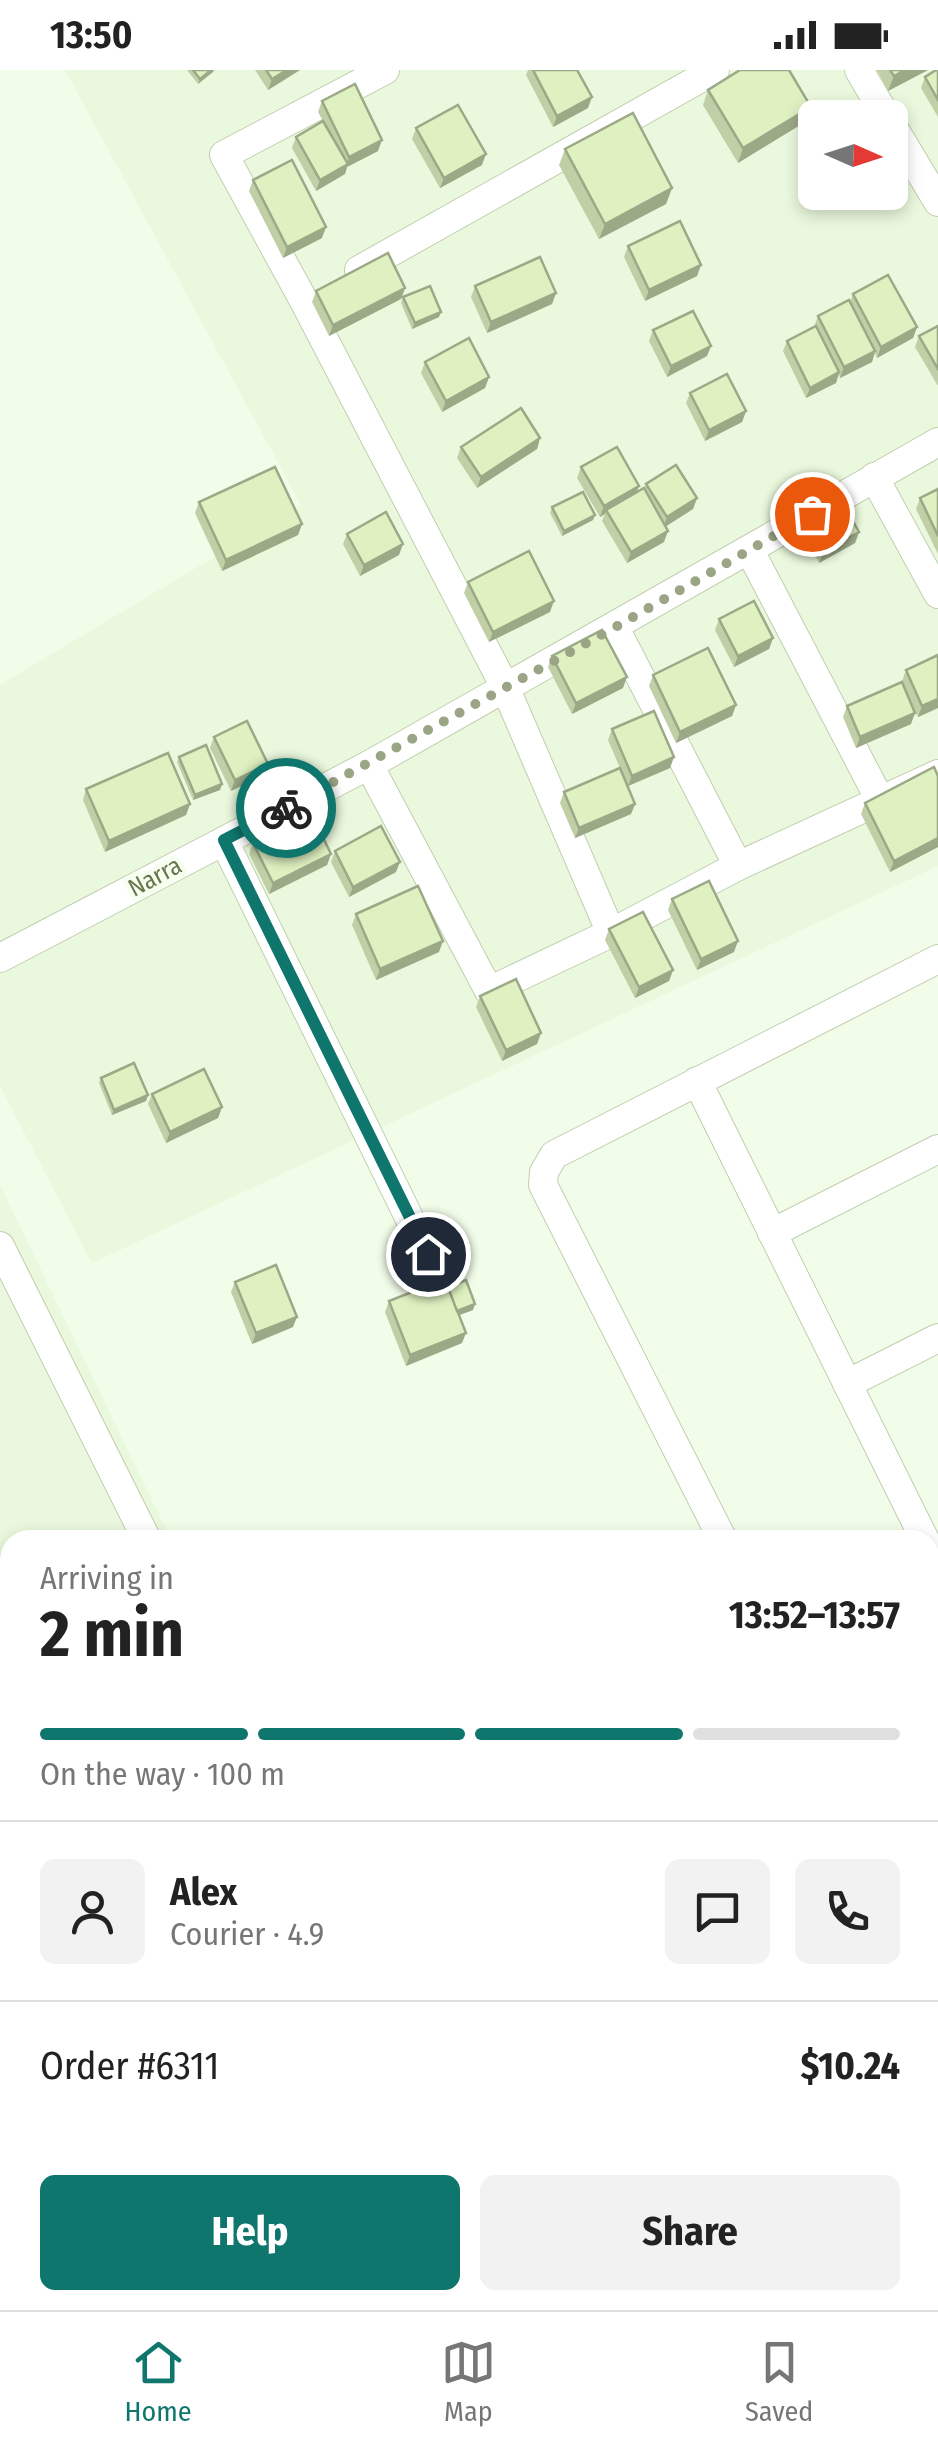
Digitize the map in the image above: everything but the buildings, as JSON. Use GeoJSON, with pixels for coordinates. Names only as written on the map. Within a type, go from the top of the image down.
{"type":"FeatureCollection","features":[{"type":"Feature","properties":{"kind":"street"},"geometry":{"type":"LineString","coordinates":[[384,70],[224,155],[321,291],[505,687],[611,934]]}},
{"type":"Feature","properties":{"kind":"street"},"geometry":{"type":"LineString","coordinates":[[321,291],[715,70]]}},
{"type":"Feature","properties":{"kind":"street"},"geometry":{"type":"LineString","coordinates":[[859,70],[877,100]]}},
{"type":"Feature","properties":{"kind":"street"},"geometry":{"type":"LineString","coordinates":[[908,152],[938,202]]}},
{"type":"Feature","properties":{"kind":"street","name":"Narra"},"geometry":{"type":"LineString","coordinates":[[0,958],[369,765],[938,442]]}},
{"type":"Feature","properties":{"kind":"street"},"geometry":{"type":"LineString","coordinates":[[874,477],[938,594]]}},
{"type":"Feature","properties":{"kind":"street"},"geometry":{"type":"LineString","coordinates":[[750,551],[881,802]]}},
{"type":"Feature","properties":{"kind":"street"},"geometry":{"type":"LineString","coordinates":[[614,628],[738,866]]}},
{"type":"Feature","properties":{"kind":"street"},"geometry":{"type":"LineString","coordinates":[[369,765],[489,991],[611,934],[738,866],[938,774]]}},
{"type":"Feature","properties":{"kind":"street"},"geometry":{"type":"LineString","coordinates":[[224,840],[428,1254]]}},
{"type":"Feature","properties":{"kind":"street"},"geometry":{"type":"LineString","coordinates":[[719,1530],[543,1185],[544,1172],[554,1155],[938,959]]}},
{"type":"Feature","properties":{"kind":"street"},"geometry":{"type":"LineString","coordinates":[[697,1081],[924,1530]]}},
{"type":"Feature","properties":{"kind":"street"},"geometry":{"type":"LineString","coordinates":[[772,1232],[938,1149]]}},
{"type":"Feature","properties":{"kind":"street"},"geometry":{"type":"LineString","coordinates":[[0,1246],[142,1530]]}},
{"type":"Feature","properties":{"kind":"street"},"geometry":{"type":"LineString","coordinates":[[847,1384],[938,1338]]}},
{"type":"Feature","properties":{"kind":"shaded area"},"geometry":{"type":"Polygon","coordinates":[[[65,70],[938,70],[938,866],[92,1263],[0,1086],[0,685],[301,505],[65,70]]]}},
{"type":"Feature","properties":{"kind":"shaded area"},"geometry":{"type":"Polygon","coordinates":[[[0,1185],[166,1530],[0,1530],[0,1185]]]}},
{"type":"Feature","properties":{"kind":"way so far"},"geometry":{"type":"LineString","coordinates":[[286,808],[812,514]]}},
{"type":"Feature","properties":{"kind":"route"},"geometry":{"type":"LineString","coordinates":[[286,808],[224,840],[428,1254]]}}]}
